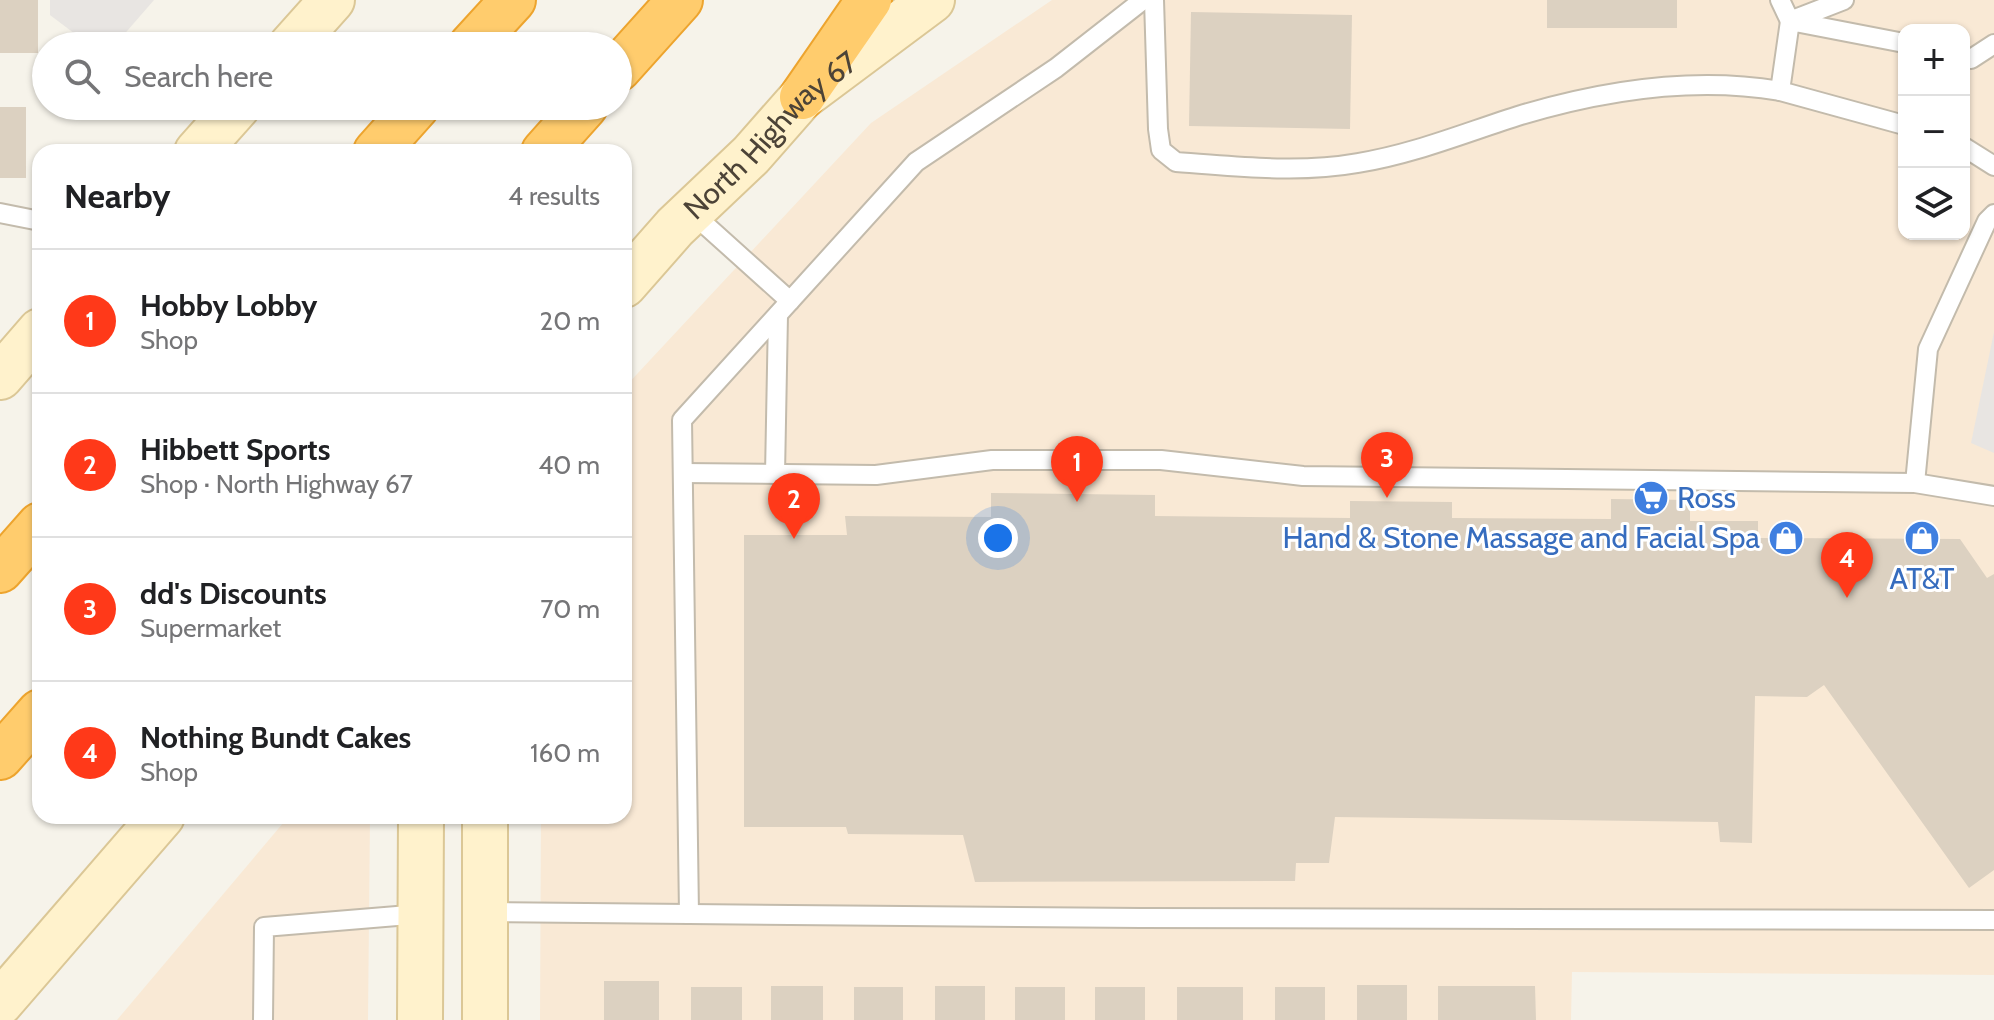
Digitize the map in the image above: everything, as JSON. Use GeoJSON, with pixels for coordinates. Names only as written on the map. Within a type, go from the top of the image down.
{"type":"FeatureCollection","features":[{"type":"Feature","properties":{"kind":"highway"},"geometry":{"type":"LineString","coordinates":[[484,32],[513,0]]}},
{"type":"Feature","properties":{"kind":"highway"},"geometry":{"type":"LineString","coordinates":[[632,53],[680,0]]}},
{"type":"Feature","properties":{"kind":"highway"},"geometry":{"type":"LineString","coordinates":[[802,97],[869,0]]}},
{"type":"Feature","properties":{"kind":"highway"},"geometry":{"type":"LineString","coordinates":[[383,144],[405,120]]}},
{"type":"Feature","properties":{"kind":"highway"},"geometry":{"type":"LineString","coordinates":[[551,144],[573,120]]}},
{"type":"Feature","properties":{"kind":"highway"},"geometry":{"type":"LineString","coordinates":[[0,570],[32,534]]}},
{"type":"Feature","properties":{"kind":"highway"},"geometry":{"type":"LineString","coordinates":[[0,757],[32,721]]}},
{"type":"Feature","properties":{"kind":"main road"},"geometry":{"type":"LineString","coordinates":[[303,32],[332,0]]}},
{"type":"Feature","properties":{"kind":"main road","name":"North Highway 67"},"geometry":{"type":"LineString","coordinates":[[632,276],[691,212],[751,155],[802,97],[932,0]]}},
{"type":"Feature","properties":{"kind":"main road"},"geometry":{"type":"LineString","coordinates":[[204,144],[226,120]]}},
{"type":"Feature","properties":{"kind":"main road"},"geometry":{"type":"LineString","coordinates":[[0,377],[32,340]]}},
{"type":"Feature","properties":{"kind":"main road"},"geometry":{"type":"LineString","coordinates":[[0,1003],[155,824]]}},
{"type":"Feature","properties":{"kind":"main road"},"geometry":{"type":"LineString","coordinates":[[420,1020],[421,824]]}},
{"type":"Feature","properties":{"kind":"main road"},"geometry":{"type":"LineString","coordinates":[[485,824],[485,1020]]}},
{"type":"Feature","properties":{"kind":"main road"},"geometry":{"type":"LineString","coordinates":[[421,914],[485,912]]}},
{"type":"Feature","properties":{"kind":"lane"},"geometry":{"type":"LineString","coordinates":[[689,914],[682,420],[916,162],[1056,68],[1143,0]]}},
{"type":"Feature","properties":{"kind":"lane"},"geometry":{"type":"LineString","coordinates":[[1154,0],[1158,129],[1161,150],[1176,162],[1302,171],[1361,163],[1445,141],[1580,99],[1693,84],[1739,84],[1780,91],[1898,123]]}},
{"type":"Feature","properties":{"kind":"lane"},"geometry":{"type":"LineString","coordinates":[[1780,0],[1790,21],[1780,91]]}},
{"type":"Feature","properties":{"kind":"lane"},"geometry":{"type":"LineString","coordinates":[[1790,21],[1844,0]]}},
{"type":"Feature","properties":{"kind":"lane"},"geometry":{"type":"LineString","coordinates":[[1790,21],[1898,43]]}},
{"type":"Feature","properties":{"kind":"lane"},"geometry":{"type":"LineString","coordinates":[[1970,59],[1994,44]]}},
{"type":"Feature","properties":{"kind":"lane"},"geometry":{"type":"LineString","coordinates":[[1970,151],[1994,166]]}},
{"type":"Feature","properties":{"kind":"lane"},"geometry":{"type":"LineString","coordinates":[[691,212],[784,308],[775,474]]}},
{"type":"Feature","properties":{"kind":"lane"},"geometry":{"type":"LineString","coordinates":[[0,213],[32,219]]}},
{"type":"Feature","properties":{"kind":"lane"},"geometry":{"type":"LineString","coordinates":[[1915,483],[1928,349],[1987,221],[1994,214]]}},
{"type":"Feature","properties":{"kind":"lane"},"geometry":{"type":"LineString","coordinates":[[683,473],[876,475],[992,460],[1147,460],[1303,476],[1915,483],[1994,496]]}},
{"type":"Feature","properties":{"kind":"lane"},"geometry":{"type":"LineString","coordinates":[[485,912],[1141,918],[1994,920]]}},
{"type":"Feature","properties":{"kind":"lane"},"geometry":{"type":"LineString","coordinates":[[263,1020],[264,927],[421,914]]}},
{"type":"Feature","properties":{"kind":"shaded area"},"geometry":{"type":"Polygon","coordinates":[[[50,0],[154,0],[126,32],[72,32],[50,15],[50,0]]]}},
{"type":"Feature","properties":{"kind":"shaded area"},"geometry":{"type":"Polygon","coordinates":[[[1052,0],[1994,0],[1994,975],[1572,972],[1571,1020],[540,1020],[541,824],[632,824],[632,379],[871,123],[1052,0]]]}},
{"type":"Feature","properties":{"kind":"shaded area"},"geometry":{"type":"Polygon","coordinates":[[[1994,332],[1994,453],[1971,443],[1994,332]]]}},
{"type":"Feature","properties":{"kind":"shaded area"},"geometry":{"type":"Polygon","coordinates":[[[282,824],[370,824],[368,1020],[117,1020],[282,824]]]}},
{"type":"Feature","properties":{"kind":"building"},"geometry":{"type":"Polygon","coordinates":[[[0,0],[38,0],[38,32],[32,32],[32,53],[0,53],[0,0]]]}},
{"type":"Feature","properties":{"kind":"building"},"geometry":{"type":"Polygon","coordinates":[[[1547,0],[1677,0],[1677,28],[1547,28],[1547,0]]]}},
{"type":"Feature","properties":{"kind":"building"},"geometry":{"type":"Polygon","coordinates":[[[1191,12],[1352,15],[1350,129],[1189,126],[1191,12]]]}},
{"type":"Feature","properties":{"kind":"building"},"geometry":{"type":"Polygon","coordinates":[[[0,107],[26,107],[26,178],[0,178],[0,107]]]}},
{"type":"Feature","properties":{"kind":"building"},"geometry":{"type":"Polygon","coordinates":[[[991,493],[1155,495],[1155,516],[1350,518],[1350,501],[1452,502],[1452,518],[1611,519],[1611,499],[1690,500],[1690,521],[1758,521],[1758,538],[1960,539],[1987,578],[1994,574],[1994,870],[1969,888],[1824,685],[1807,697],[1755,696],[1752,843],[1720,842],[1718,822],[1335,817],[1329,863],[1296,863],[1295,881],[975,882],[963,835],[848,834],[846,827],[744,827],[744,535],[847,535],[845,516],[991,517],[991,493]]]}},
{"type":"Feature","properties":{"kind":"building"},"geometry":{"type":"Polygon","coordinates":[[[604,981],[659,981],[659,1020],[604,1020],[604,981]]]}},
{"type":"Feature","properties":{"kind":"building"},"geometry":{"type":"Polygon","coordinates":[[[1357,985],[1407,985],[1407,1020],[1357,1020],[1357,985]]]}},
{"type":"Feature","properties":{"kind":"building"},"geometry":{"type":"Polygon","coordinates":[[[771,986],[823,986],[823,1020],[771,1020],[771,986]]]}},
{"type":"Feature","properties":{"kind":"building"},"geometry":{"type":"Polygon","coordinates":[[[935,986],[985,986],[985,1020],[935,1020],[935,986]]]}},
{"type":"Feature","properties":{"kind":"building"},"geometry":{"type":"Polygon","coordinates":[[[1438,986],[1535,986],[1536,1020],[1438,1020],[1438,986]]]}},
{"type":"Feature","properties":{"kind":"building"},"geometry":{"type":"Polygon","coordinates":[[[691,987],[742,987],[742,1020],[691,1020],[691,987]]]}},
{"type":"Feature","properties":{"kind":"building"},"geometry":{"type":"Polygon","coordinates":[[[854,987],[903,987],[903,1020],[854,1020],[854,987]]]}},
{"type":"Feature","properties":{"kind":"building"},"geometry":{"type":"Polygon","coordinates":[[[1015,987],[1065,987],[1065,1020],[1015,1020],[1015,987]]]}},
{"type":"Feature","properties":{"kind":"building"},"geometry":{"type":"Polygon","coordinates":[[[1095,987],[1145,987],[1145,1020],[1095,1020],[1095,987]]]}},
{"type":"Feature","properties":{"kind":"building"},"geometry":{"type":"Polygon","coordinates":[[[1177,987],[1243,987],[1243,1020],[1177,1020],[1177,987]]]}},
{"type":"Feature","properties":{"kind":"building"},"geometry":{"type":"Polygon","coordinates":[[[1275,987],[1325,987],[1325,1020],[1275,1020],[1275,987]]]}},
{"type":"Feature","properties":{"kind":"place","name":"dd's Discounts"},"geometry":{"type":"Point","coordinates":[1387,498]}},
{"type":"Feature","properties":{"kind":"place","name":"Ross"},"geometry":{"type":"Point","coordinates":[1651,498]}},
{"type":"Feature","properties":{"kind":"place","name":"Hobby Lobby"},"geometry":{"type":"Point","coordinates":[1077,502]}},
{"type":"Feature","properties":{"kind":"place","name":"Hand & Stone Massage and Facial Spa"},"geometry":{"type":"Point","coordinates":[1786,538]}},
{"type":"Feature","properties":{"kind":"place","name":"AT&T"},"geometry":{"type":"Point","coordinates":[1922,538]}},
{"type":"Feature","properties":{"kind":"place","name":"Hibbett Sports"},"geometry":{"type":"Point","coordinates":[794,539]}},
{"type":"Feature","properties":{"kind":"place","name":"Nothing Bundt Cakes"},"geometry":{"type":"Point","coordinates":[1847,598]}}]}
